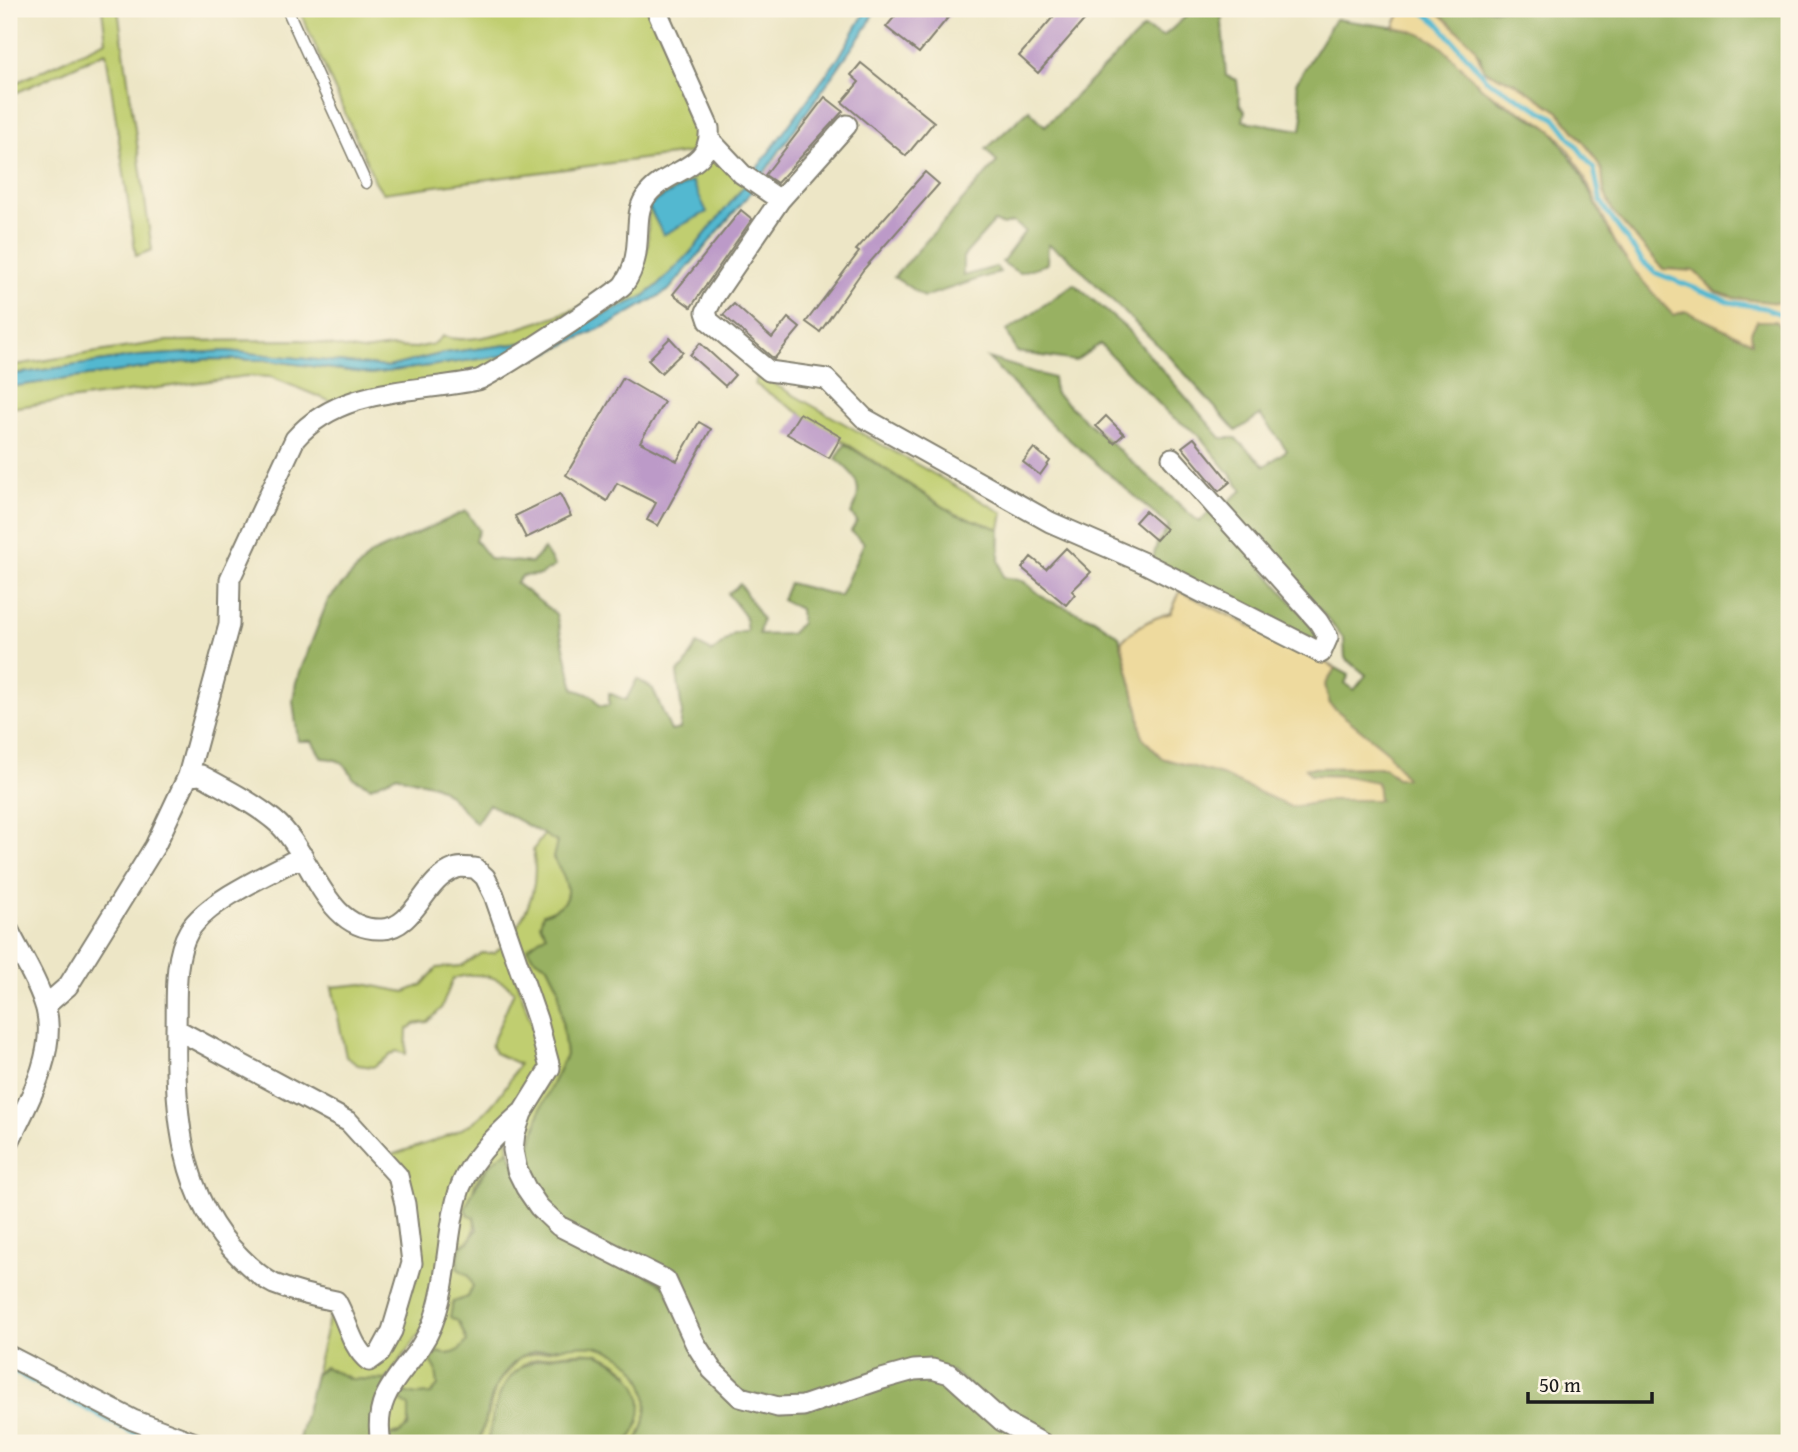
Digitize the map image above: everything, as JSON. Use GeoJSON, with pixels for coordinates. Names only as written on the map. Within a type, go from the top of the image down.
{"type":"FeatureCollection","features":[{"type":"Feature","properties":{"kind":"street"},"geometry":{"type":"LineString","coordinates":[[45,1006],[68,986],[78,970],[155,846],[188,776],[229,625],[230,579],[295,439],[310,422],[365,397],[481,379],[563,325],[602,304],[623,286],[633,269],[638,251],[640,211],[645,197],[703,156],[710,141],[709,128],[656,9]]}},
{"type":"Feature","properties":{"kind":"street"},"geometry":{"type":"LineString","coordinates":[[847,125],[773,196],[713,298],[706,312],[709,321],[769,371],[826,379],[864,418],[1050,522],[1144,563],[1321,653],[1328,637],[1318,621],[1172,458]]}},
{"type":"Feature","properties":{"kind":"street"},"geometry":{"type":"LineString","coordinates":[[710,141],[741,174],[773,196]]}},
{"type":"Feature","properties":{"kind":"street"},"geometry":{"type":"LineString","coordinates":[[188,776],[201,775],[275,820],[303,856],[337,910],[365,928],[392,928],[404,919],[442,876],[455,868],[475,868],[485,877],[537,1019],[550,1068],[522,1113],[494,1137],[457,1195],[446,1269],[432,1324],[422,1344],[390,1382],[377,1425],[381,1443]]}},
{"type":"Feature","properties":{"kind":"street"},"geometry":{"type":"LineString","coordinates":[[176,1029],[349,1122],[398,1176],[405,1204],[412,1262],[392,1331],[380,1353],[369,1361],[358,1352],[346,1318],[336,1301],[273,1283],[227,1244],[208,1216],[194,1188],[178,1109],[176,1029],[180,956],[189,931],[207,911],[303,856]]}},
{"type":"Feature","properties":{"kind":"street"},"geometry":{"type":"LineString","coordinates":[[9,931],[45,1006],[50,1029],[38,1074],[9,1142]]}},
{"type":"Feature","properties":{"kind":"street"},"geometry":{"type":"LineString","coordinates":[[522,1113],[513,1150],[517,1170],[539,1207],[559,1226],[666,1280],[695,1343],[712,1370],[740,1396],[778,1407],[803,1406],[882,1379],[914,1370],[932,1369],[950,1374],[1002,1421],[1042,1443]]}},
{"type":"Feature","properties":{"kind":"street"},"geometry":{"type":"LineString","coordinates":[[9,1356],[133,1420],[195,1443]]}},
{"type":"Feature","properties":{"kind":"lane"},"geometry":{"type":"LineString","coordinates":[[287,9],[366,183]]}},
{"type":"Feature","properties":{"kind":"green space"},"geometry":{"type":"Polygon","coordinates":[[[102,9],[118,9],[152,250],[136,256],[106,52],[9,96],[9,86],[106,41],[102,9]]]}},
{"type":"Feature","properties":{"kind":"green space"},"geometry":{"type":"Polygon","coordinates":[[[299,9],[651,9],[703,124],[703,151],[383,193],[375,181],[299,9]]]}},
{"type":"Feature","properties":{"kind":"green space"},"geometry":{"type":"Polygon","coordinates":[[[1194,9],[1221,9],[1226,76],[1237,80],[1240,105],[1245,111],[1243,121],[1301,130],[1303,116],[1296,83],[1335,19],[1419,31],[1437,40],[1478,85],[1500,102],[1551,129],[1579,170],[1615,243],[1673,315],[1686,311],[1751,341],[1751,332],[1757,321],[1776,321],[1789,340],[1789,1443],[1051,1443],[1028,1434],[952,1371],[803,1402],[742,1394],[715,1368],[679,1295],[561,1223],[523,1175],[541,1108],[566,1055],[558,986],[548,966],[533,957],[527,948],[546,934],[540,924],[543,914],[562,905],[566,898],[566,884],[553,858],[557,842],[489,804],[476,823],[451,797],[434,785],[397,775],[371,787],[353,778],[341,762],[322,758],[312,741],[298,741],[293,701],[296,682],[328,600],[371,554],[466,511],[479,530],[475,540],[490,559],[532,563],[544,549],[555,566],[540,575],[522,576],[516,583],[556,614],[574,689],[593,696],[600,706],[609,705],[609,693],[626,700],[637,679],[653,689],[671,731],[680,729],[682,713],[677,673],[685,666],[697,644],[712,652],[734,634],[747,631],[745,616],[728,594],[740,584],[762,619],[759,635],[790,634],[801,623],[800,609],[782,600],[789,583],[840,596],[864,543],[851,531],[857,521],[851,514],[858,497],[857,483],[836,459],[845,444],[955,514],[1000,529],[999,560],[1003,577],[1023,581],[1047,600],[1094,619],[1119,636],[1139,713],[1142,737],[1162,758],[1222,775],[1291,807],[1332,800],[1379,800],[1346,776],[1311,775],[1304,768],[1384,767],[1397,778],[1386,750],[1330,705],[1325,685],[1336,668],[1349,675],[1345,683],[1354,690],[1366,675],[1345,658],[1344,639],[1307,594],[1222,506],[1243,490],[1198,434],[1171,416],[1100,344],[1075,361],[1017,352],[1007,331],[1074,284],[1126,328],[1221,438],[1235,438],[1265,466],[1287,450],[1260,415],[1236,431],[1170,357],[1066,255],[1048,245],[1047,264],[1019,273],[1002,262],[1025,231],[1013,222],[1003,225],[994,222],[963,257],[963,276],[996,267],[1000,272],[924,297],[894,277],[997,162],[986,149],[1029,110],[1045,126],[1144,28],[1163,37],[1194,9]]]}},
{"type":"Feature","properties":{"kind":"green space"},"geometry":{"type":"Polygon","coordinates":[[[1435,9],[1789,9],[1789,307],[1716,292],[1694,271],[1663,269],[1613,212],[1604,192],[1602,171],[1592,153],[1559,112],[1515,83],[1484,71],[1480,56],[1435,9]]]}},
{"type":"Feature","properties":{"kind":"green space"},"geometry":{"type":"Polygon","coordinates":[[[713,158],[745,185],[690,253],[641,298],[565,332],[635,280],[648,246],[648,200],[705,166],[713,158]]]}},
{"type":"Feature","properties":{"kind":"green space"},"geometry":{"type":"Polygon","coordinates":[[[599,301],[530,342],[444,353],[388,367],[227,351],[139,356],[9,375],[9,366],[168,341],[301,340],[362,351],[391,347],[416,348],[434,344],[443,336],[458,339],[498,334],[599,301]]]}},
{"type":"Feature","properties":{"kind":"green space"},"geometry":{"type":"Polygon","coordinates":[[[509,355],[478,377],[332,402],[271,377],[246,376],[9,408],[9,387],[207,359],[265,360],[371,374],[509,355]]]}},
{"type":"Feature","properties":{"kind":"green space"},"geometry":{"type":"Polygon","coordinates":[[[988,358],[1053,378],[1055,393],[1199,522],[1212,509],[1321,636],[1316,642],[1152,561],[1157,544],[1169,526],[1051,424],[988,358]]]}},
{"type":"Feature","properties":{"kind":"green space"},"geometry":{"type":"Polygon","coordinates":[[[758,375],[1003,513],[1000,529],[955,514],[755,384],[758,375]]]}},
{"type":"Feature","properties":{"kind":"green space"},"geometry":{"type":"Polygon","coordinates":[[[545,833],[557,843],[553,858],[568,882],[566,900],[533,957],[548,966],[558,986],[566,1055],[541,1108],[523,1175],[518,1134],[553,1068],[510,935],[523,916],[532,895],[535,873],[533,850],[545,833]]]}},
{"type":"Feature","properties":{"kind":"green space"},"geometry":{"type":"Polygon","coordinates":[[[505,944],[546,1067],[472,1158],[428,1322],[386,1380],[351,1379],[324,1367],[315,1375],[332,1306],[368,1367],[417,1263],[388,1156],[466,1127],[493,1104],[519,1064],[495,1053],[491,1045],[514,991],[501,981],[477,975],[453,979],[441,1009],[428,1022],[414,1024],[407,1030],[406,1054],[396,1051],[373,1067],[358,1065],[346,1057],[332,987],[363,984],[405,992],[422,985],[437,968],[461,966],[482,953],[494,953],[505,944]]]}},
{"type":"Feature","properties":{"kind":"green space"},"geometry":{"type":"Polygon","coordinates":[[[507,1135],[509,1150],[489,1165],[474,1186],[472,1204],[475,1227],[473,1234],[460,1246],[457,1268],[469,1276],[473,1286],[468,1297],[462,1300],[459,1322],[467,1341],[454,1352],[437,1352],[432,1361],[438,1386],[431,1394],[417,1395],[404,1432],[382,1436],[385,1406],[424,1345],[459,1196],[507,1135]]]}},
{"type":"Feature","properties":{"kind":"green space"},"geometry":{"type":"Polygon","coordinates":[[[509,1150],[536,1210],[663,1282],[709,1372],[778,1411],[931,1373],[1033,1443],[636,1443],[646,1413],[643,1384],[637,1372],[627,1361],[614,1353],[583,1345],[532,1352],[511,1366],[492,1396],[479,1443],[383,1443],[382,1436],[397,1435],[409,1426],[409,1406],[399,1399],[404,1392],[431,1394],[438,1386],[436,1369],[431,1361],[437,1352],[454,1352],[467,1341],[459,1322],[450,1317],[453,1302],[468,1297],[473,1286],[469,1276],[457,1268],[460,1246],[469,1242],[477,1229],[474,1217],[468,1215],[465,1209],[482,1175],[494,1161],[509,1150]]]}},
{"type":"Feature","properties":{"kind":"green space"},"geometry":{"type":"Polygon","coordinates":[[[594,1345],[614,1351],[627,1359],[637,1370],[647,1397],[643,1428],[636,1443],[625,1443],[631,1438],[630,1374],[598,1354],[582,1353],[548,1356],[523,1365],[503,1390],[488,1443],[479,1443],[496,1387],[520,1357],[569,1346],[594,1345]]]}},
{"type":"Feature","properties":{"kind":"green space"},"geometry":{"type":"Polygon","coordinates":[[[596,1353],[625,1371],[637,1387],[641,1408],[639,1420],[628,1441],[488,1443],[499,1397],[507,1381],[518,1370],[549,1357],[596,1353]]]}},
{"type":"Feature","properties":{"kind":"green space"},"geometry":{"type":"Polygon","coordinates":[[[324,1367],[351,1379],[386,1380],[376,1443],[298,1443],[315,1375],[324,1367]]]}},
{"type":"Feature","properties":{"kind":"sand"},"geometry":{"type":"Polygon","coordinates":[[[1402,9],[1435,9],[1474,46],[1484,71],[1515,83],[1559,112],[1592,153],[1602,171],[1604,192],[1613,212],[1663,269],[1694,271],[1716,292],[1735,298],[1787,304],[1789,340],[1776,321],[1757,321],[1751,332],[1752,342],[1686,311],[1673,315],[1619,249],[1584,177],[1562,141],[1533,117],[1489,93],[1434,41],[1394,27],[1402,9]]]}},
{"type":"Feature","properties":{"kind":"sand"},"geometry":{"type":"Polygon","coordinates":[[[1180,591],[1336,668],[1325,685],[1330,705],[1386,750],[1406,778],[1397,778],[1384,767],[1305,768],[1311,775],[1346,776],[1377,782],[1379,800],[1332,800],[1291,807],[1222,775],[1162,758],[1142,737],[1139,713],[1121,642],[1144,624],[1171,613],[1180,591]]]}},
{"type":"Feature","properties":{"kind":"water"},"geometry":{"type":"Polygon","coordinates":[[[867,9],[875,9],[868,25],[759,180],[752,175],[839,57],[867,9]]]}},
{"type":"Feature","properties":{"kind":"water"},"geometry":{"type":"Polygon","coordinates":[[[692,181],[707,212],[663,235],[648,205],[692,181]]]}},
{"type":"Feature","properties":{"kind":"water"},"geometry":{"type":"Polygon","coordinates":[[[745,185],[752,191],[669,290],[612,323],[532,360],[509,355],[371,374],[265,360],[207,359],[9,387],[9,375],[139,356],[227,351],[388,367],[444,353],[546,340],[641,298],[657,286],[690,253],[745,185]]]}},
{"type":"Feature","properties":{"kind":"building"},"geometry":{"type":"Polygon","coordinates":[[[901,9],[955,9],[919,53],[886,27],[901,9]]]}},
{"type":"Feature","properties":{"kind":"building"},"geometry":{"type":"Polygon","coordinates":[[[1060,9],[1094,9],[1038,73],[1019,56],[1060,9]]]}},
{"type":"Feature","properties":{"kind":"building"},"geometry":{"type":"Polygon","coordinates":[[[861,63],[934,122],[906,156],[842,102],[859,82],[851,75],[861,63]]]}},
{"type":"Feature","properties":{"kind":"building"},"geometry":{"type":"Polygon","coordinates":[[[825,97],[843,111],[777,183],[765,175],[825,97]]]}},
{"type":"Feature","properties":{"kind":"building"},"geometry":{"type":"Polygon","coordinates":[[[925,172],[939,184],[863,270],[820,332],[806,322],[859,252],[856,250],[925,172]]]}},
{"type":"Feature","properties":{"kind":"building"},"geometry":{"type":"Polygon","coordinates":[[[741,210],[752,219],[691,307],[673,294],[741,210]]]}},
{"type":"Feature","properties":{"kind":"building"},"geometry":{"type":"Polygon","coordinates":[[[734,304],[772,338],[788,318],[800,328],[774,359],[723,315],[734,304]]]}},
{"type":"Feature","properties":{"kind":"building"},"geometry":{"type":"Polygon","coordinates":[[[670,338],[683,352],[661,373],[648,360],[670,338]]]}},
{"type":"Feature","properties":{"kind":"building"},"geometry":{"type":"Polygon","coordinates":[[[700,343],[735,375],[725,386],[690,355],[700,343]]]}},
{"type":"Feature","properties":{"kind":"building"},"geometry":{"type":"Polygon","coordinates":[[[623,378],[664,402],[640,442],[677,461],[699,422],[711,429],[658,526],[647,520],[656,503],[617,483],[607,501],[566,475],[623,378]]]}},
{"type":"Feature","properties":{"kind":"building"},"geometry":{"type":"Polygon","coordinates":[[[800,413],[841,437],[829,458],[787,434],[800,413]]]}},
{"type":"Feature","properties":{"kind":"building"},"geometry":{"type":"Polygon","coordinates":[[[1106,416],[1124,434],[1114,443],[1096,426],[1106,416]]]}},
{"type":"Feature","properties":{"kind":"building"},"geometry":{"type":"Polygon","coordinates":[[[1194,438],[1230,482],[1219,491],[1182,447],[1194,438]]]}},
{"type":"Feature","properties":{"kind":"building"},"geometry":{"type":"Polygon","coordinates":[[[1034,448],[1050,461],[1040,475],[1023,462],[1034,448]]]}},
{"type":"Feature","properties":{"kind":"building"},"geometry":{"type":"Polygon","coordinates":[[[560,494],[571,516],[526,538],[515,516],[560,494]]]}},
{"type":"Feature","properties":{"kind":"building"},"geometry":{"type":"Polygon","coordinates":[[[1145,511],[1166,529],[1156,540],[1135,522],[1145,511]]]}},
{"type":"Feature","properties":{"kind":"building"},"geometry":{"type":"Polygon","coordinates":[[[1066,548],[1091,572],[1072,591],[1075,594],[1066,605],[1022,568],[1031,557],[1046,569],[1066,548]]]}},
{"type":"Feature","properties":{"kind":"waterway"},"geometry":{"type":"LineString","coordinates":[[1420,9],[1438,23],[1487,80],[1556,119],[1594,169],[1600,198],[1607,212],[1643,262],[1656,273],[1730,302],[1765,308],[1785,316],[1789,323]]}},
{"type":"Feature","properties":{"kind":"waterway"},"geometry":{"type":"LineString","coordinates":[[9,1369],[153,1443]]}}]}
